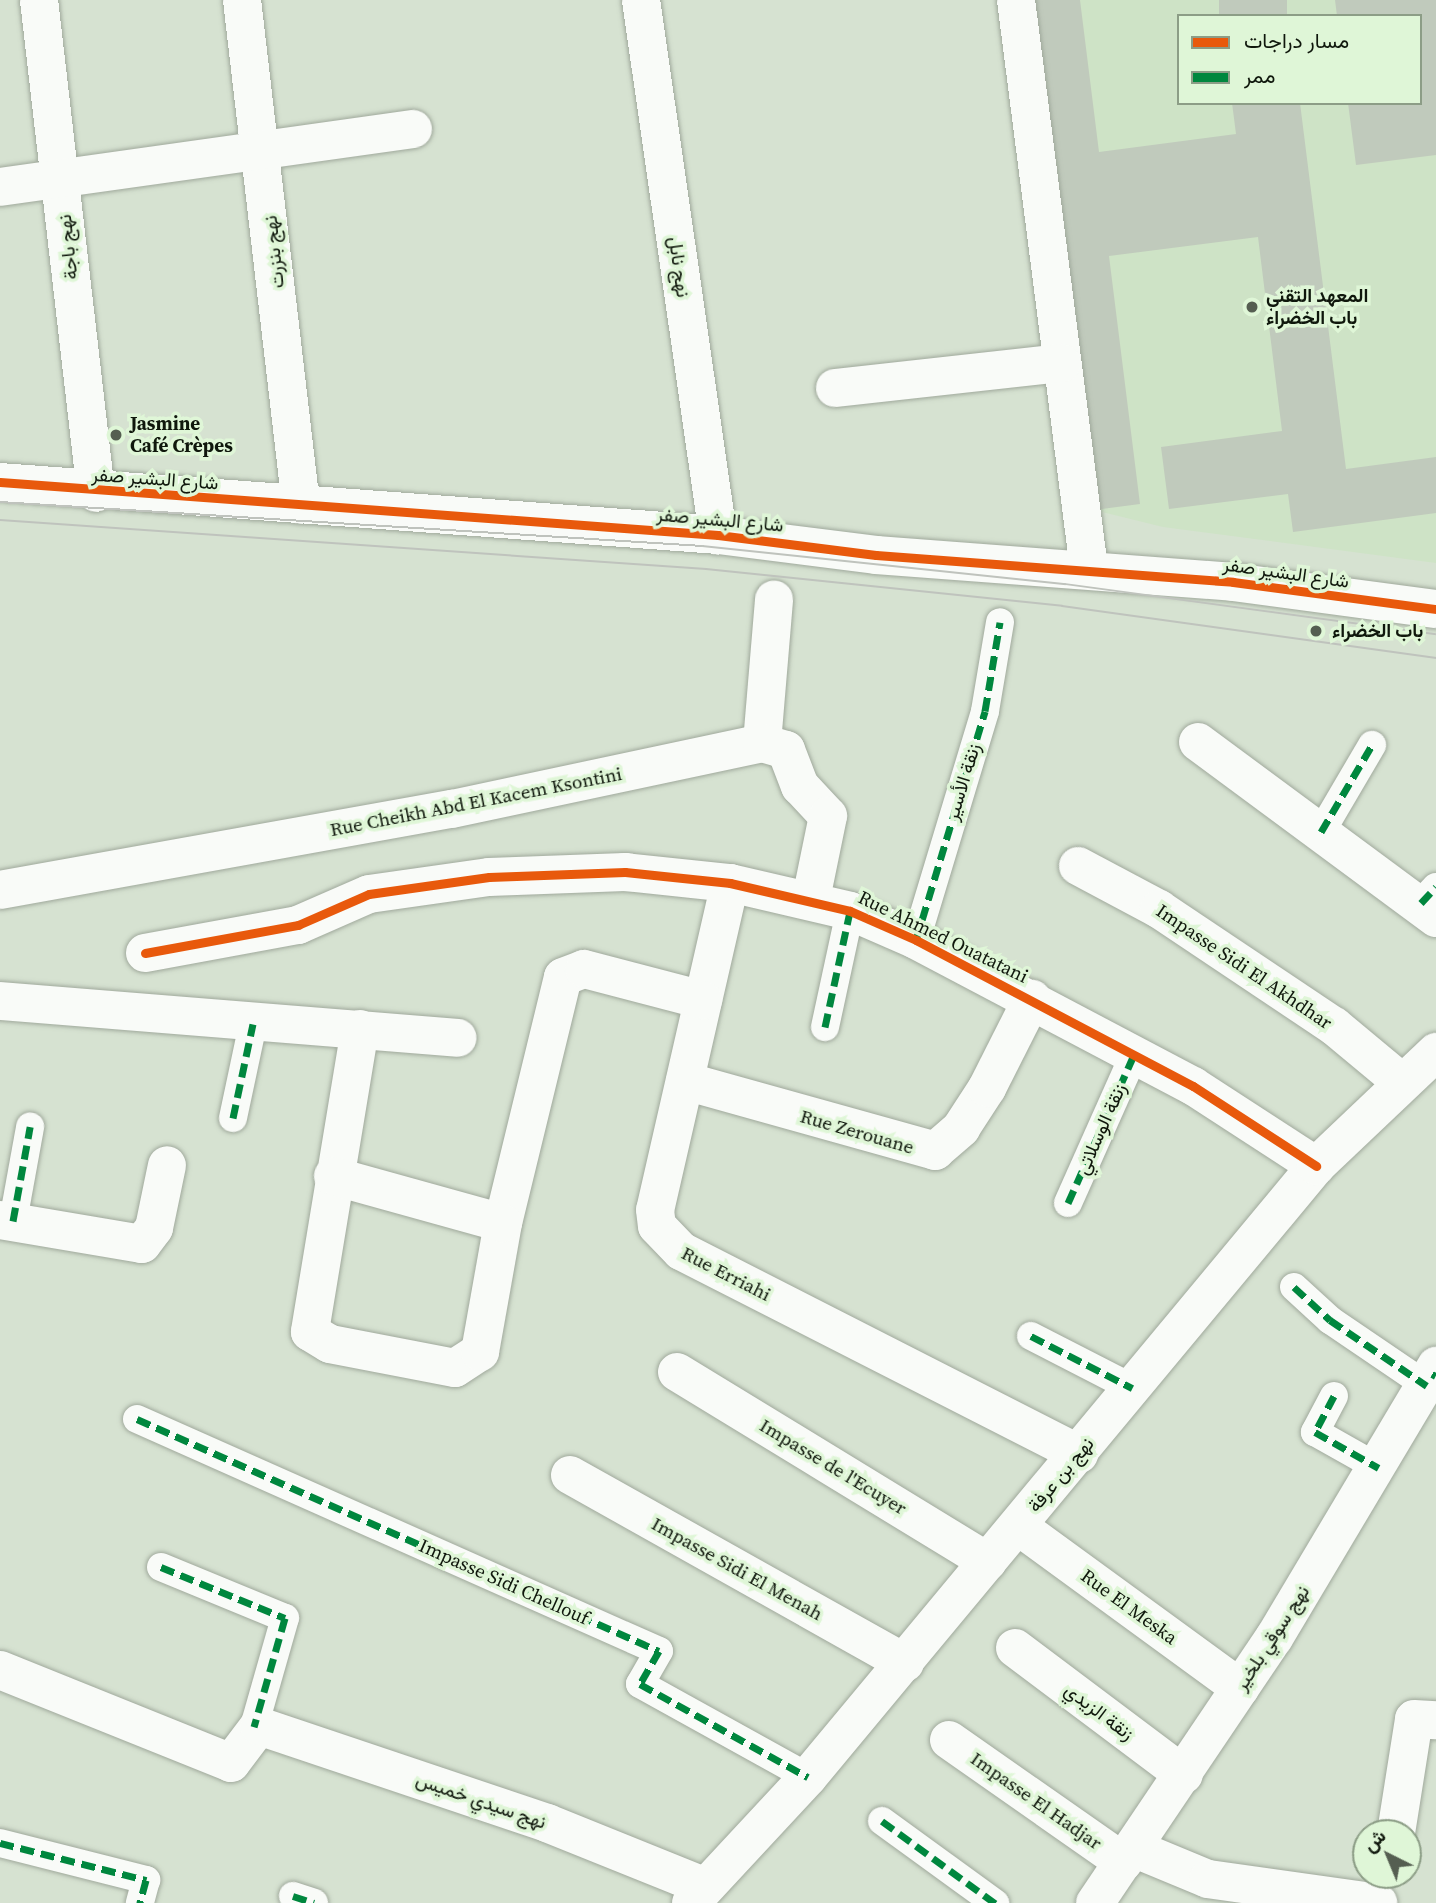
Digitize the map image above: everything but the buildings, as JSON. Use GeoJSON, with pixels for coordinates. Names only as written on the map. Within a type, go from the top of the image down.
{"type":"FeatureCollection","features":[{"type":"Feature","properties":{"kind":"street","name":"نهج باجة"},"geometry":{"type":"LineString","coordinates":[[39,0],[96,493]]}},
{"type":"Feature","properties":{"kind":"street","name":"نهج بنزرت"},"geometry":{"type":"LineString","coordinates":[[242,0],[264,153],[301,505]]}},
{"type":"Feature","properties":{"kind":"street","name":"نهج نابل"},"geometry":{"type":"LineString","coordinates":[[641,0],[718,535]]}},
{"type":"Feature","properties":{"kind":"street"},"geometry":{"type":"LineString","coordinates":[[1016,0],[1089,569]]}},
{"type":"Feature","properties":{"kind":"street"},"geometry":{"type":"LineString","coordinates":[[0,187],[264,153],[413,128]]}},
{"type":"Feature","properties":{"kind":"street"},"geometry":{"type":"LineString","coordinates":[[835,388],[1062,363]]}},
{"type":"Feature","properties":{"kind":"street","name":"شارع البشير صفر"},"geometry":{"type":"LineString","coordinates":[[0,482],[96,493],[718,535],[876,555],[1089,569],[1436,609]]}},
{"type":"Feature","properties":{"kind":"street"},"geometry":{"type":"LineString","coordinates":[[774,598],[762,743],[786,750],[800,786],[828,816],[811,899]]}},
{"type":"Feature","properties":{"kind":"street","name":"زنقة الأسير"},"geometry":{"type":"LineString","coordinates":[[916,940],[985,711],[1000,622]]}},
{"type":"Feature","properties":{"kind":"street"},"geometry":{"type":"LineString","coordinates":[[1198,742],[1321,832],[1431,903]]}},
{"type":"Feature","properties":{"kind":"street","name":"Rue Cheikh Abd El Kacem Ksontini"},"geometry":{"type":"LineString","coordinates":[[0,890],[465,806],[762,743]]}},
{"type":"Feature","properties":{"kind":"street"},"geometry":{"type":"LineString","coordinates":[[1321,832],[1372,745]]}},
{"type":"Feature","properties":{"kind":"street","name":"Impasse Sidi El Akhdhar"},"geometry":{"type":"LineString","coordinates":[[1079,866],[1170,917],[1334,1026],[1400,1081]]}},
{"type":"Feature","properties":{"kind":"street","name":"Rue Ahmed Ouatatani"},"geometry":{"type":"LineString","coordinates":[[145,953],[298,925],[369,894],[489,877],[625,872],[730,883],[811,899],[850,911],[916,940],[1134,1055],[1317,1166]]}},
{"type":"Feature","properties":{"kind":"street","name":"Rue Erriahi"},"geometry":{"type":"LineString","coordinates":[[730,883],[655,1210],[657,1226],[672,1245],[1079,1454]]}},
{"type":"Feature","properties":{"kind":"street"},"geometry":{"type":"LineString","coordinates":[[825,1027],[850,911]]}},
{"type":"Feature","properties":{"kind":"street"},"geometry":{"type":"LineString","coordinates":[[360,1029],[309,1320],[310,1332],[330,1344],[467,1366],[480,1352],[503,1223],[563,977],[584,969],[703,1000]]}},
{"type":"Feature","properties":{"kind":"street","name":"Rue Zerouane"},"geometry":{"type":"LineString","coordinates":[[685,1081],[935,1151],[961,1128],[987,1088],[1031,999]]}},
{"type":"Feature","properties":{"kind":"street"},"geometry":{"type":"LineString","coordinates":[[0,1000],[253,1024],[360,1029],[458,1038]]}},
{"type":"Feature","properties":{"kind":"street"},"geometry":{"type":"LineString","coordinates":[[233,1118],[253,1024]]}},
{"type":"Feature","properties":{"kind":"street","name":"نهج بن عرفة"},"geometry":{"type":"LineString","coordinates":[[698,1895],[808,1777],[1317,1166],[1400,1081],[1436,1052]]}},
{"type":"Feature","properties":{"kind":"street","name":"زنقة الوسلاتي"},"geometry":{"type":"LineString","coordinates":[[1068,1203],[1134,1055]]}},
{"type":"Feature","properties":{"kind":"street"},"geometry":{"type":"LineString","coordinates":[[30,1127],[6,1221],[142,1244],[154,1228],[167,1164]]}},
{"type":"Feature","properties":{"kind":"street"},"geometry":{"type":"LineString","coordinates":[[333,1176],[503,1223]]}},
{"type":"Feature","properties":{"kind":"street"},"geometry":{"type":"LineString","coordinates":[[1294,1287],[1330,1320],[1433,1375]]}},
{"type":"Feature","properties":{"kind":"street"},"geometry":{"type":"LineString","coordinates":[[1031,1336],[1132,1388]]}},
{"type":"Feature","properties":{"kind":"street","name":"Impasse de l'Ecuyer"},"geometry":{"type":"LineString","coordinates":[[677,1372],[988,1562]]}},
{"type":"Feature","properties":{"kind":"street","name":"نهج سوقي بلخير"},"geometry":{"type":"LineString","coordinates":[[1095,1903],[1184,1775],[1240,1688],[1379,1468],[1433,1375]]}},
{"type":"Feature","properties":{"kind":"street"},"geometry":{"type":"LineString","coordinates":[[1334,1396],[1315,1432],[1379,1468]]}},
{"type":"Feature","properties":{"kind":"street","name":"Impasse Sidi Chellouf"},"geometry":{"type":"LineString","coordinates":[[137,1419],[659,1651],[640,1684],[808,1777]]}},
{"type":"Feature","properties":{"kind":"street","name":"Impasse Sidi El Menah"},"geometry":{"type":"LineString","coordinates":[[570,1475],[905,1662]]}},
{"type":"Feature","properties":{"kind":"street","name":"Rue El Meska"},"geometry":{"type":"LineString","coordinates":[[1018,1526],[1240,1688]]}},
{"type":"Feature","properties":{"kind":"street"},"geometry":{"type":"LineString","coordinates":[[0,1670],[211,1758],[231,1763],[239,1758],[254,1727],[285,1618],[161,1567]]}},
{"type":"Feature","properties":{"kind":"street","name":"زنقة الزيدي"},"geometry":{"type":"LineString","coordinates":[[1015,1648],[1184,1775]]}},
{"type":"Feature","properties":{"kind":"street"},"geometry":{"type":"LineString","coordinates":[[1398,1819],[1414,1719],[1436,1720]]}},
{"type":"Feature","properties":{"kind":"street","name":"نهج سيدي خميس"},"geometry":{"type":"LineString","coordinates":[[254,1727],[547,1823],[698,1895]]}},
{"type":"Feature","properties":{"kind":"street","name":"Impasse El Hadjar"},"geometry":{"type":"LineString","coordinates":[[949,1740],[1128,1855],[1203,1891],[1378,1903]]}},
{"type":"Feature","properties":{"kind":"street"},"geometry":{"type":"LineString","coordinates":[[882,1821],[995,1903]]}},
{"type":"Feature","properties":{"kind":"street"},"geometry":{"type":"LineString","coordinates":[[0,1843],[146,1880],[140,1903]]}},
{"type":"Feature","properties":{"kind":"shaded area","name":"المعهد التقني باب الخضراء"},"geometry":{"type":"Polygon","coordinates":[[[1030,0],[1436,0],[1436,563],[1163,527],[1094,510],[1030,0]]]}},
{"type":"Feature","properties":{"kind":"tram line"},"geometry":{"type":"LineString","coordinates":[[0,502],[703,546],[1065,584],[1436,634]]}},
{"type":"Feature","properties":{"kind":"tram line"},"geometry":{"type":"LineString","coordinates":[[0,520],[706,569],[1062,606],[1436,658]]}},
{"type":"Feature","properties":{"kind":"marked path"},"geometry":{"type":"LineString","coordinates":[[916,940],[985,711],[1000,622]]}},
{"type":"Feature","properties":{"kind":"marked path"},"geometry":{"type":"LineString","coordinates":[[1321,832],[1372,745]]}},
{"type":"Feature","properties":{"kind":"marked path"},"geometry":{"type":"LineString","coordinates":[[1421,903],[1436,887]]}},
{"type":"Feature","properties":{"kind":"marked path"},"geometry":{"type":"LineString","coordinates":[[825,1027],[850,911]]}},
{"type":"Feature","properties":{"kind":"marked path"},"geometry":{"type":"LineString","coordinates":[[233,1118],[253,1024]]}},
{"type":"Feature","properties":{"kind":"marked path"},"geometry":{"type":"LineString","coordinates":[[1068,1203],[1134,1055]]}},
{"type":"Feature","properties":{"kind":"marked path"},"geometry":{"type":"LineString","coordinates":[[13,1221],[30,1127]]}},
{"type":"Feature","properties":{"kind":"marked path"},"geometry":{"type":"LineString","coordinates":[[1294,1287],[1330,1320],[1427,1386]]}},
{"type":"Feature","properties":{"kind":"marked path"},"geometry":{"type":"LineString","coordinates":[[1031,1336],[1132,1388]]}},
{"type":"Feature","properties":{"kind":"marked path"},"geometry":{"type":"LineString","coordinates":[[1432,1374],[1436,1376]]}},
{"type":"Feature","properties":{"kind":"marked path"},"geometry":{"type":"LineString","coordinates":[[1334,1396],[1315,1432],[1379,1468]]}},
{"type":"Feature","properties":{"kind":"marked path"},"geometry":{"type":"LineString","coordinates":[[137,1419],[659,1651],[640,1684],[808,1777]]}},
{"type":"Feature","properties":{"kind":"marked path"},"geometry":{"type":"LineString","coordinates":[[161,1567],[285,1618],[254,1727]]}},
{"type":"Feature","properties":{"kind":"marked path"},"geometry":{"type":"LineString","coordinates":[[882,1821],[995,1903]]}},
{"type":"Feature","properties":{"kind":"marked path"},"geometry":{"type":"LineString","coordinates":[[0,1843],[146,1880],[140,1903]]}},
{"type":"Feature","properties":{"kind":"marked path"},"geometry":{"type":"LineString","coordinates":[[293,1896],[314,1903]]}},
{"type":"Feature","properties":{"kind":"cycle path"},"geometry":{"type":"LineString","coordinates":[[0,482],[718,535],[876,555],[1233,582],[1436,609]]}},
{"type":"Feature","properties":{"kind":"cycle path"},"geometry":{"type":"LineString","coordinates":[[145,953],[298,925],[369,894],[489,877],[625,872],[730,883],[850,911],[916,940],[1193,1086],[1316,1166]]}},
{"type":"Feature","properties":{"kind":"place","name":"المعهد التقني باب الخضراء"},"geometry":{"type":"Point","coordinates":[1252,307]}},
{"type":"Feature","properties":{"kind":"place","name":"Jasmine Café Crèpes"},"geometry":{"type":"Point","coordinates":[116,435]}},
{"type":"Feature","properties":{"kind":"place","name":"باب الخضراء"},"geometry":{"type":"Point","coordinates":[1316,631]}}]}
